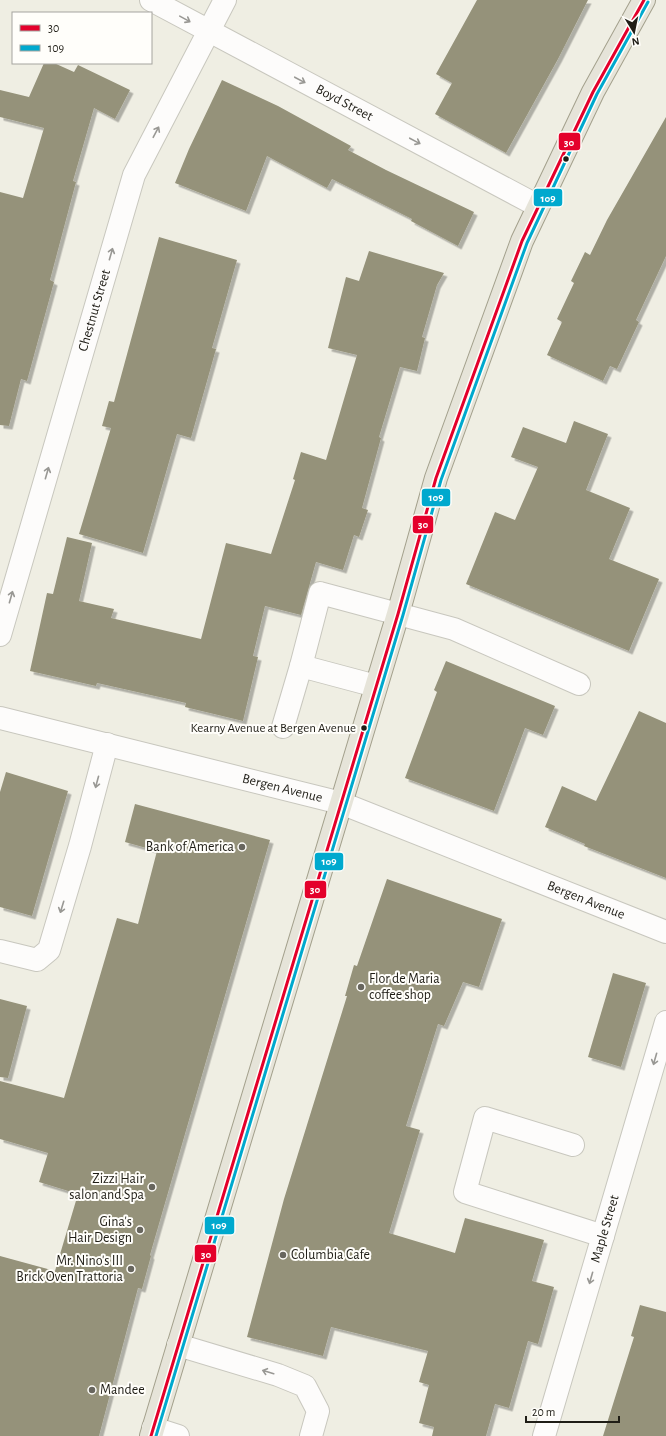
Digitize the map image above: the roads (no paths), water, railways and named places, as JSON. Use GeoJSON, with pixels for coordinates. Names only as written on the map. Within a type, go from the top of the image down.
{"type":"FeatureCollection","features":[{"type":"Feature","properties":{"kind":"main road"},"geometry":{"type":"LineString","coordinates":[[152,1432],[398,614],[436,478],[522,241],[592,92],[644,0]]}},
{"type":"Feature","properties":{"kind":"street","name":"Boyd Street"},"geometry":{"type":"LineString","coordinates":[[151,0],[208,32],[538,206]]}},
{"type":"Feature","properties":{"kind":"street","name":"Chestnut Street"},"geometry":{"type":"LineString","coordinates":[[0,635],[134,175],[225,0]]}},
{"type":"Feature","properties":{"kind":"street"},"geometry":{"type":"LineString","coordinates":[[283,727],[320,593],[454,629],[579,684]]}},
{"type":"Feature","properties":{"kind":"street"},"geometry":{"type":"LineString","coordinates":[[301,666],[376,686]]}},
{"type":"Feature","properties":{"kind":"street","name":"Bergen Avenue"},"geometry":{"type":"LineString","coordinates":[[0,718],[341,803],[666,932]]}},
{"type":"Feature","properties":{"kind":"street"},"geometry":{"type":"LineString","coordinates":[[0,951],[37,960],[49,950],[80,846],[107,744]]}},
{"type":"Feature","properties":{"kind":"street","name":"Maple Street"},"geometry":{"type":"LineString","coordinates":[[544,1436],[666,1022]]}},
{"type":"Feature","properties":{"kind":"street"},"geometry":{"type":"LineString","coordinates":[[573,1145],[485,1118],[465,1192],[603,1236]]}},
{"type":"Feature","properties":{"kind":"street"},"geometry":{"type":"LineString","coordinates":[[178,1345],[278,1375],[305,1386],[318,1411],[311,1436]]}},
{"type":"Feature","properties":{"kind":"street"},"geometry":{"type":"LineString","coordinates":[[152,1432],[178,1436]]}},
{"type":"Feature","properties":{"kind":"place","name":"Kearny Avenue at Bergen Avenue"},"geometry":{"type":"Point","coordinates":[364,728]}},
{"type":"Feature","properties":{"kind":"place","name":"Bank of America"},"geometry":{"type":"Point","coordinates":[242,847]}},
{"type":"Feature","properties":{"kind":"place","name":"Flor de Maria coffee shop"},"geometry":{"type":"Point","coordinates":[361,987]}},
{"type":"Feature","properties":{"kind":"place","name":"Zizzi Hair salon and Spa"},"geometry":{"type":"Point","coordinates":[152,1187]}},
{"type":"Feature","properties":{"kind":"place","name":"Gina's Hair Design"},"geometry":{"type":"Point","coordinates":[140,1230]}},
{"type":"Feature","properties":{"kind":"place","name":"Columbia Cafe"},"geometry":{"type":"Point","coordinates":[283,1255]}},
{"type":"Feature","properties":{"kind":"place","name":"Mr. Nino's III Brick Oven Trattoria"},"geometry":{"type":"Point","coordinates":[131,1269]}},
{"type":"Feature","properties":{"kind":"place","name":"Mandee"},"geometry":{"type":"Point","coordinates":[92,1390]}}]}
